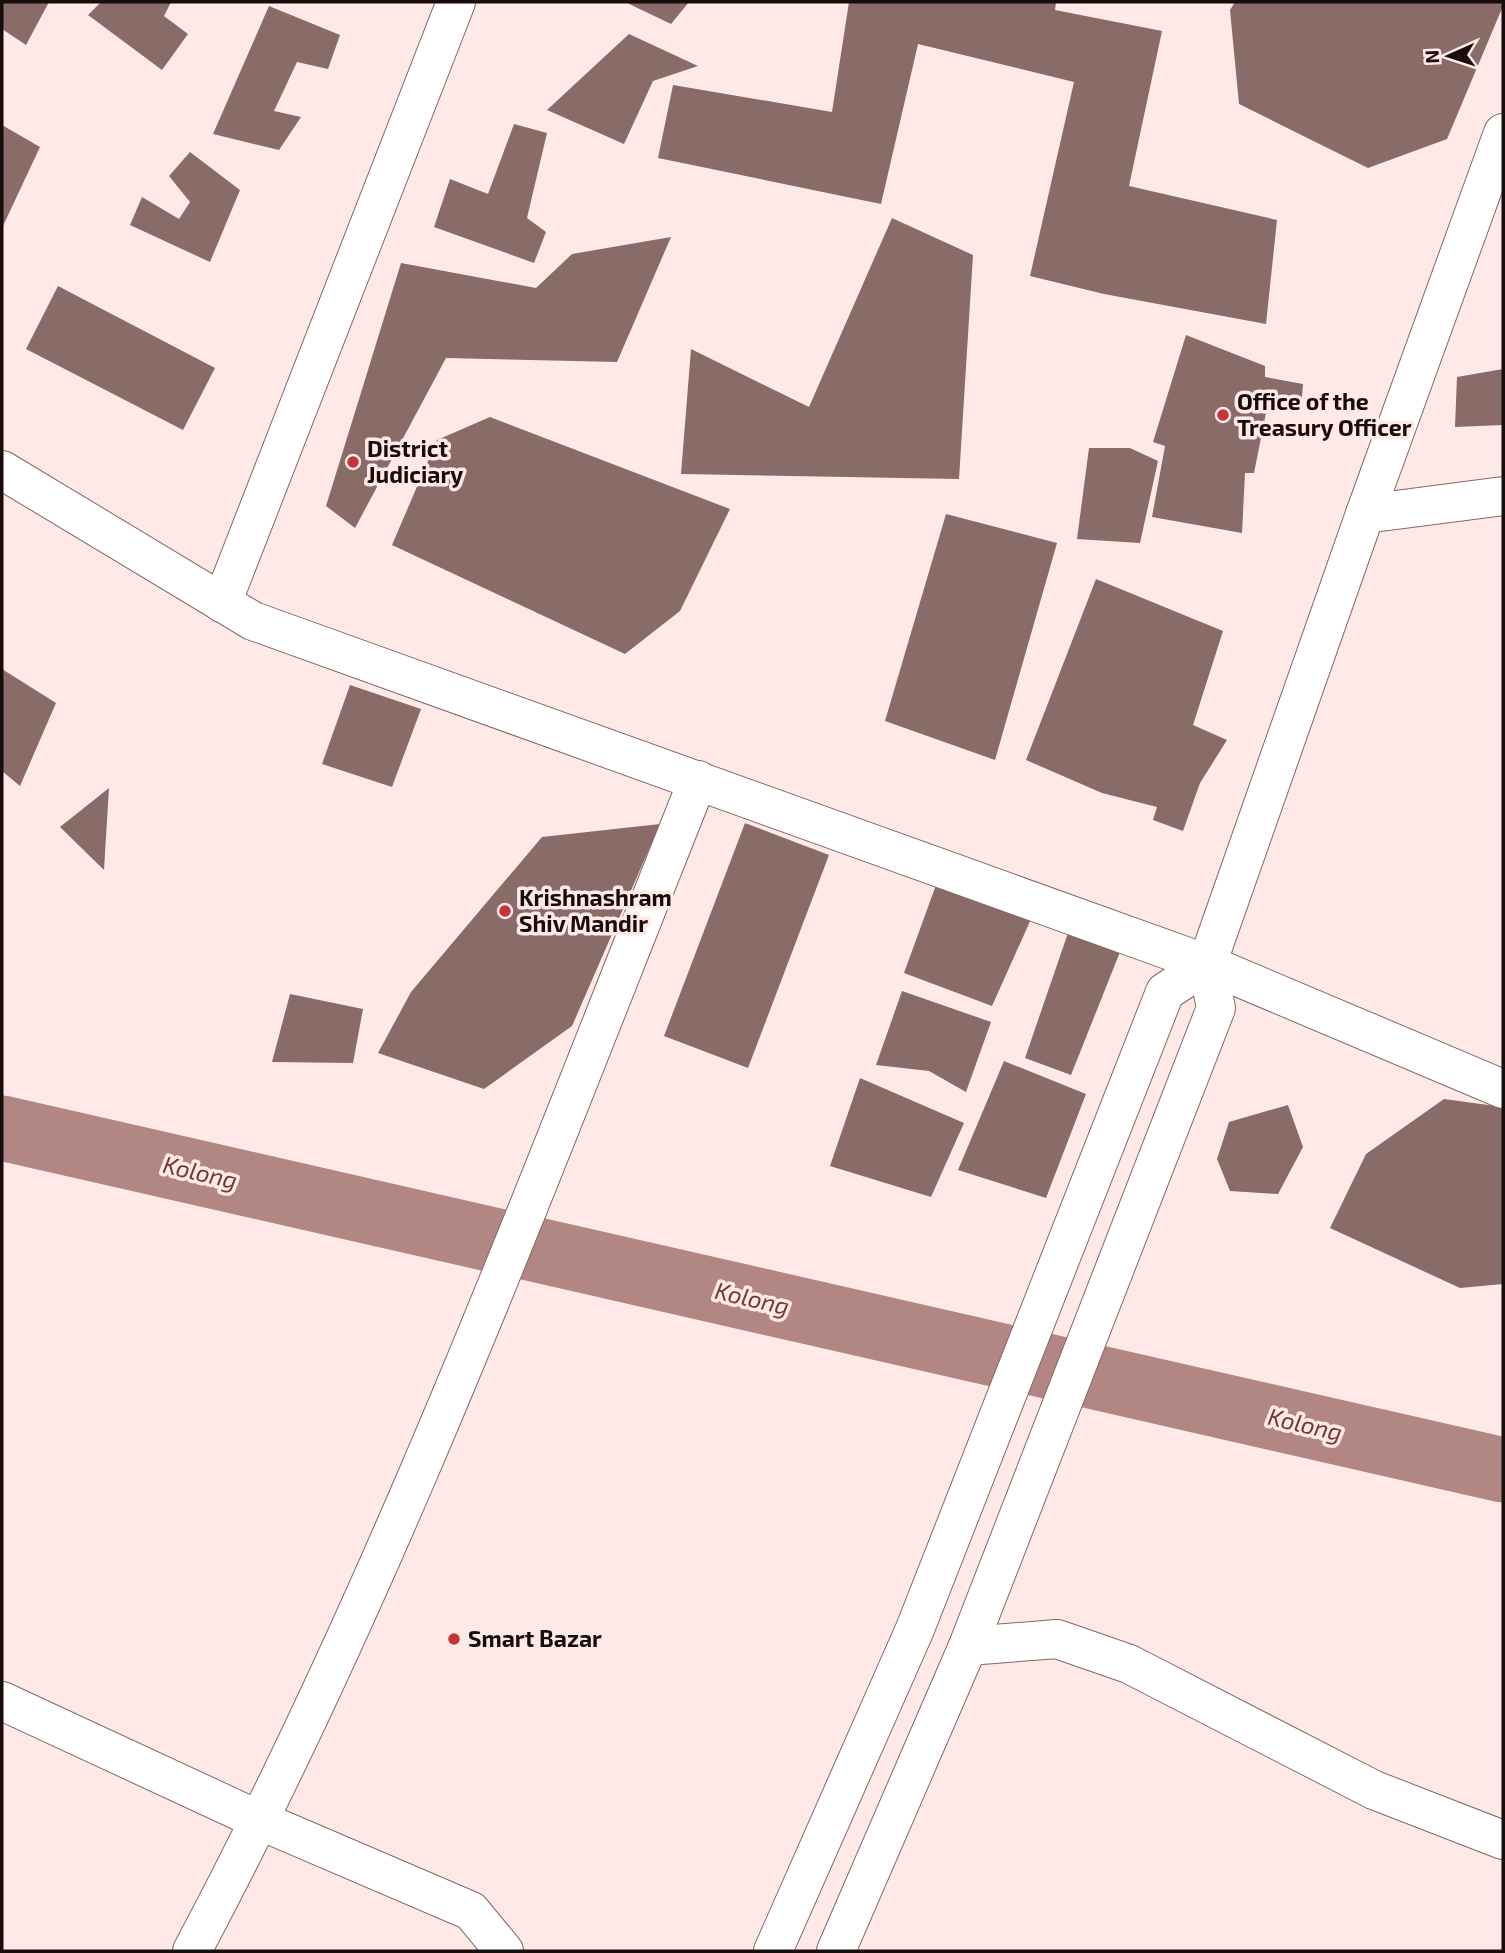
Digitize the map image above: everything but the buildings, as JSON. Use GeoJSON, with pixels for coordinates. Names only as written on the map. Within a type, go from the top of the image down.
{"type":"FeatureCollection","features":[{"type":"Feature","properties":{"kind":"street"},"geometry":{"type":"LineString","coordinates":[[222,603],[456,2]]}},
{"type":"Feature","properties":{"kind":"street"},"geometry":{"type":"LineString","coordinates":[[836,1951],[968,1646],[1216,1008],[1208,964],[1365,514],[1503,133]]}},
{"type":"Feature","properties":{"kind":"street"},"geometry":{"type":"LineString","coordinates":[[2,470],[253,621],[1208,964],[1503,1089]]}},
{"type":"Feature","properties":{"kind":"street"},"geometry":{"type":"LineString","coordinates":[[1365,514],[1503,496]]}},
{"type":"Feature","properties":{"kind":"street"},"geometry":{"type":"LineString","coordinates":[[192,1951],[261,1821],[422,1469],[698,780]]}},
{"type":"Feature","properties":{"kind":"street"},"geometry":{"type":"LineString","coordinates":[[773,1951],[915,1629],[1093,1183],[1165,992],[1208,964]]}},
{"type":"Feature","properties":{"kind":"street"},"geometry":{"type":"LineString","coordinates":[[968,1646],[1057,1639],[1129,1664],[1374,1790],[1503,1840]]}},
{"type":"Feature","properties":{"kind":"street"},"geometry":{"type":"LineString","coordinates":[[2,1701],[261,1821],[471,1911],[505,1951]]}},
{"type":"Feature","properties":{"kind":"waterway","name":"Kolong"},"geometry":{"type":"LineString","coordinates":[[2,1128],[1503,1470]]}},
{"type":"Feature","properties":{"kind":"place","name":"Office of the Treasury Officer"},"geometry":{"type":"Point","coordinates":[1223,415]}},
{"type":"Feature","properties":{"kind":"place","name":"District Judiciary"},"geometry":{"type":"Point","coordinates":[353,462]}},
{"type":"Feature","properties":{"kind":"place","name":"Krishnashram Shiv Mandir"},"geometry":{"type":"Point","coordinates":[505,911]}},
{"type":"Feature","properties":{"kind":"place","name":"Smart Bazar"},"geometry":{"type":"Point","coordinates":[454,1639]}}]}
